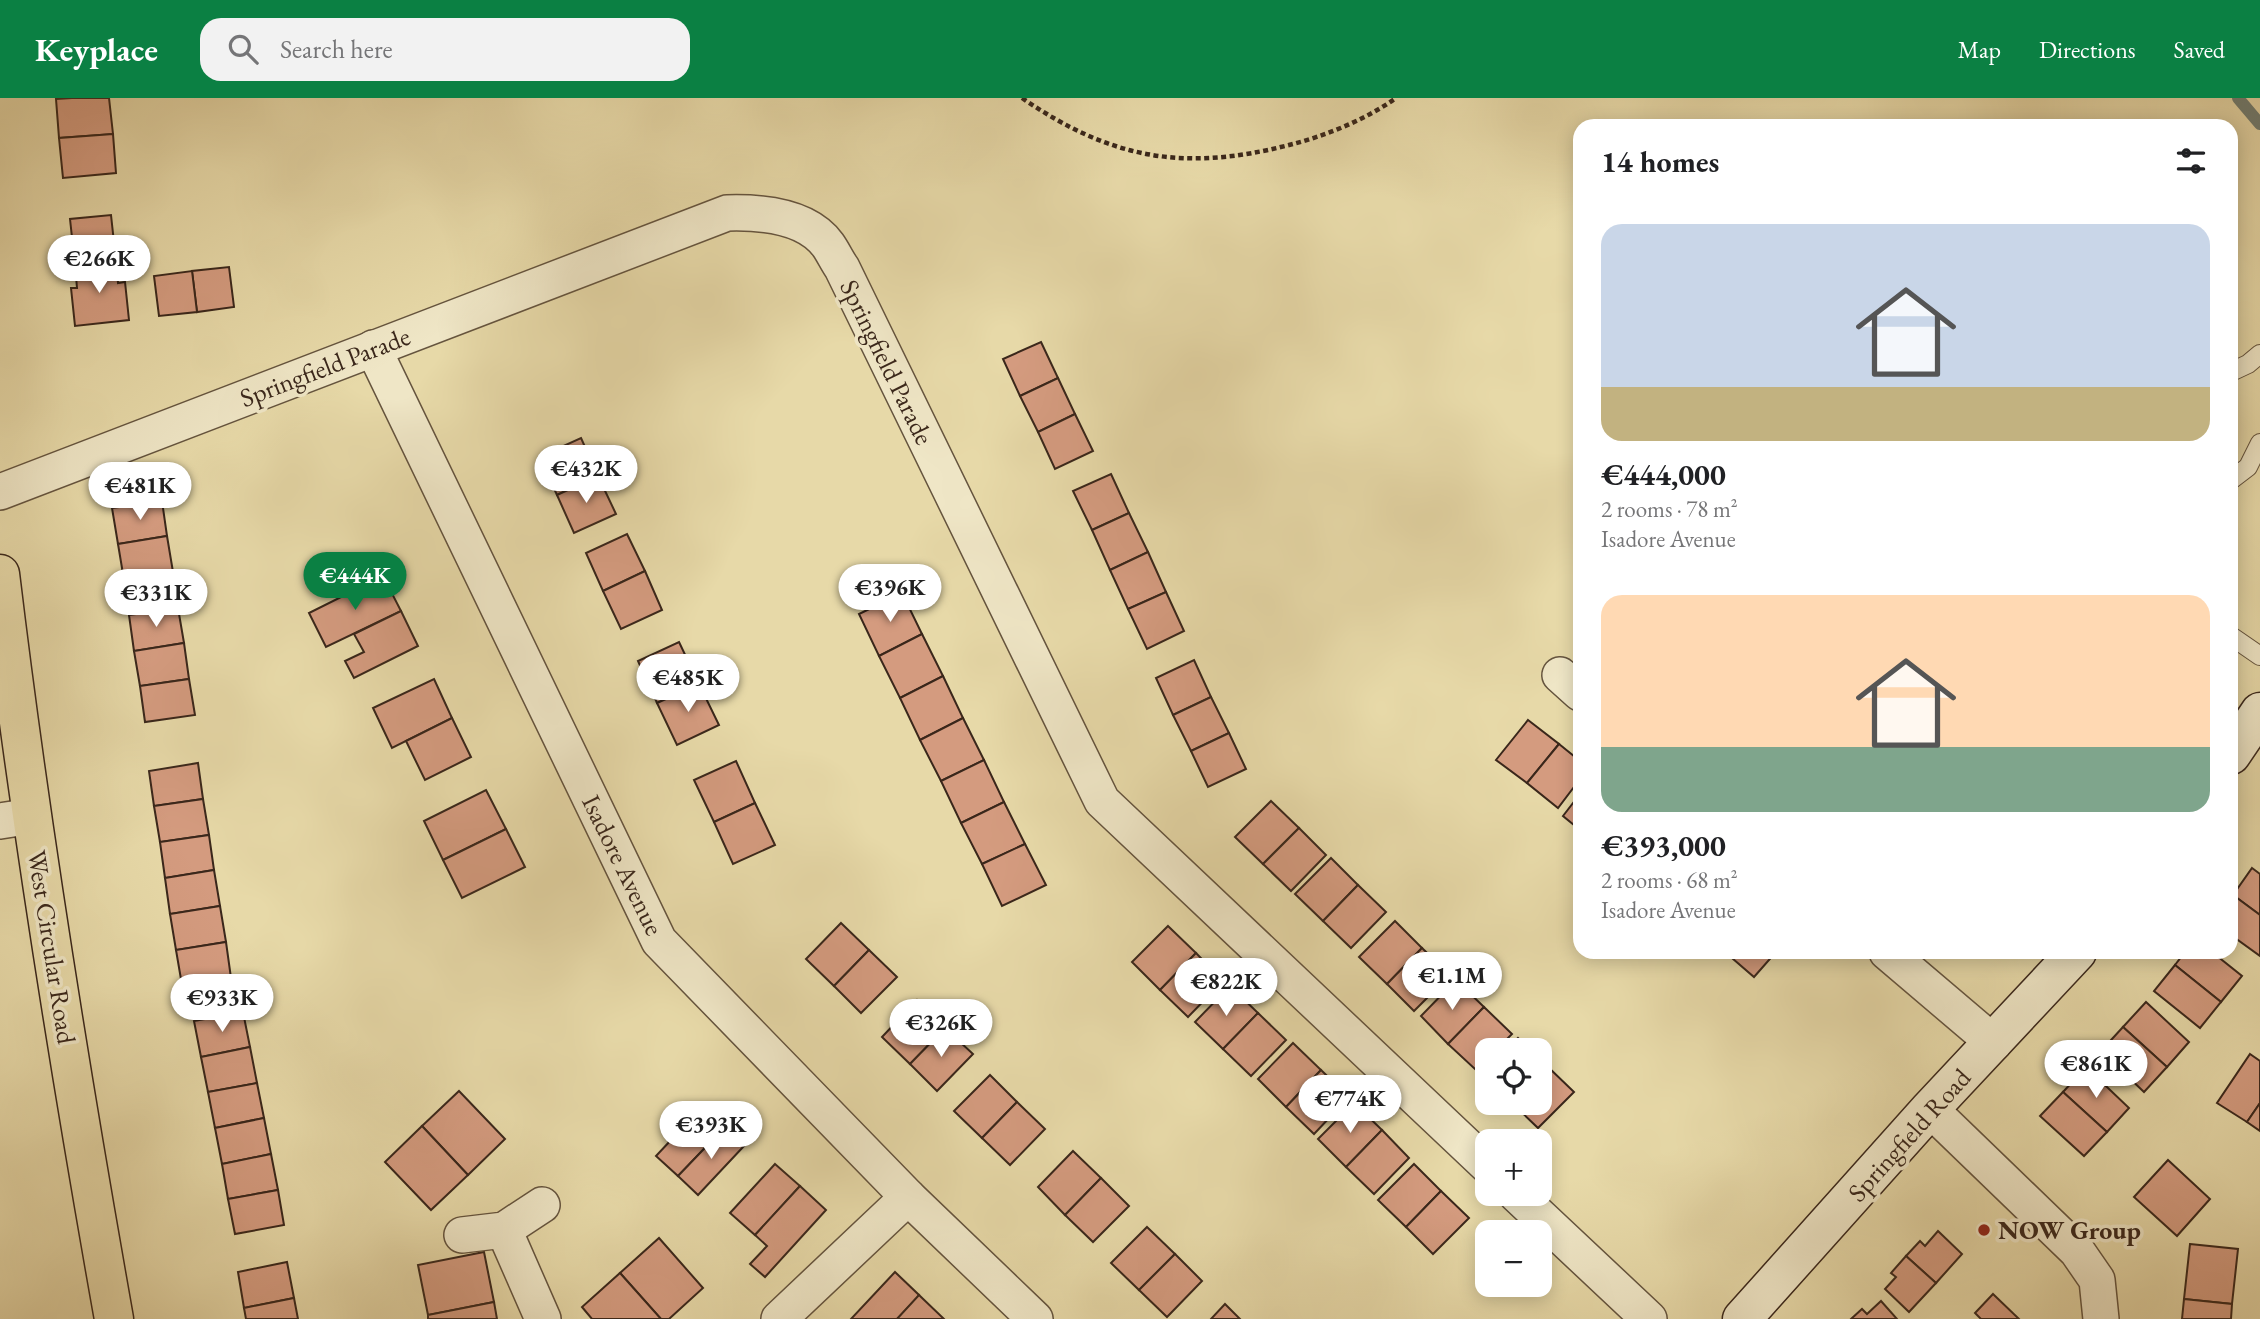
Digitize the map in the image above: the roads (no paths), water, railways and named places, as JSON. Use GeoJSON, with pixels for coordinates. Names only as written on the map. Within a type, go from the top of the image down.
{"type":"FeatureCollection","features":[{"type":"Feature","properties":{"kind":"highway","name":"West Circular Road"},"geometry":{"type":"LineString","coordinates":[[0,574],[16,819],[81,1135],[114,1319]]}},
{"type":"Feature","properties":{"kind":"main road"},"geometry":{"type":"LineString","coordinates":[[2238,745],[2260,712]]}},
{"type":"Feature","properties":{"kind":"main road","name":"Springfield Road"},"geometry":{"type":"LineString","coordinates":[[1742,1319],[1930,1109],[2071,959]]}},
{"type":"Feature","properties":{"kind":"street","name":"Springfield Parade"},"geometry":{"type":"LineString","coordinates":[[0,492],[727,213],[764,212],[800,223],[827,242],[848,281],[1102,801],[1475,1154]]}},
{"type":"Feature","properties":{"kind":"street","name":"Isadore Avenue"},"geometry":{"type":"LineString","coordinates":[[373,348],[659,941],[908,1197],[1035,1319]]}},
{"type":"Feature","properties":{"kind":"street"},"geometry":{"type":"LineString","coordinates":[[1895,959],[1994,1042]]}},
{"type":"Feature","properties":{"kind":"street"},"geometry":{"type":"LineString","coordinates":[[1930,1109],[2077,1251],[2097,1280],[2101,1319]]}},
{"type":"Feature","properties":{"kind":"street"},"geometry":{"type":"LineString","coordinates":[[779,1319],[908,1197]]}},
{"type":"Feature","properties":{"kind":"street"},"geometry":{"type":"LineString","coordinates":[[462,1234],[504,1230],[542,1205]]}},
{"type":"Feature","properties":{"kind":"street"},"geometry":{"type":"LineString","coordinates":[[1529,1206],[1649,1319]]}},
{"type":"Feature","properties":{"kind":"street"},"geometry":{"type":"LineString","coordinates":[[504,1230],[543,1319]]}},
{"type":"Feature","properties":{"kind":"lane"},"geometry":{"type":"LineString","coordinates":[[2238,369],[2260,354]]}},
{"type":"Feature","properties":{"kind":"lane"},"geometry":{"type":"LineString","coordinates":[[2238,475],[2248,467],[2260,443]]}},
{"type":"Feature","properties":{"kind":"lane"},"geometry":{"type":"LineString","coordinates":[[2238,641],[2260,656]]}},
{"type":"Feature","properties":{"kind":"waterway"},"geometry":{"type":"LineString","coordinates":[[2238,98],[2260,124]]}},
{"type":"Feature","properties":{"kind":"place","name":"NOW Group"},"geometry":{"type":"Point","coordinates":[1984,1230]}}]}
